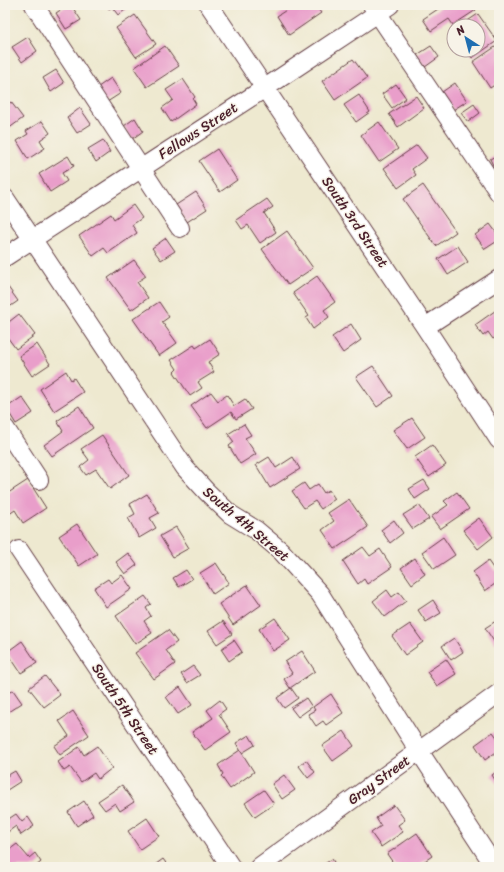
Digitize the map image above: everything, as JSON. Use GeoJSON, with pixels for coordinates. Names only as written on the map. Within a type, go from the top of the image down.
{"type":"FeatureCollection","features":[{"type":"Feature","properties":{"kind":"street"},"geometry":{"type":"LineString","coordinates":[[34,5],[180,228]]}},
{"type":"Feature","properties":{"kind":"street","name":"South 3rd Street"},"geometry":{"type":"LineString","coordinates":[[209,5],[499,440]]}},
{"type":"Feature","properties":{"kind":"street"},"geometry":{"type":"LineString","coordinates":[[380,8],[499,193]]}},
{"type":"Feature","properties":{"kind":"street","name":"Fellows Street"},"geometry":{"type":"LineString","coordinates":[[5,257],[265,88],[380,8]]}},
{"type":"Feature","properties":{"kind":"street","name":"South 4th Street"},"geometry":{"type":"LineString","coordinates":[[5,198],[185,468],[206,492],[230,514],[256,530],[281,551],[320,594],[419,751],[495,867]]}},
{"type":"Feature","properties":{"kind":"street"},"geometry":{"type":"LineString","coordinates":[[425,327],[499,279]]}},
{"type":"Feature","properties":{"kind":"street"},"geometry":{"type":"LineString","coordinates":[[5,428],[39,480]]}},
{"type":"Feature","properties":{"kind":"street","name":"South 5th Street"},"geometry":{"type":"LineString","coordinates":[[19,550],[231,867]]}},
{"type":"Feature","properties":{"kind":"street","name":"Gray Street"},"geometry":{"type":"LineString","coordinates":[[259,867],[499,693]]}},
{"type":"Feature","properties":{"kind":"building"},"geometry":{"type":"Polygon","coordinates":[[[68,5],[71,5],[81,20],[66,29],[56,13],[68,5]]]}},
{"type":"Feature","properties":{"kind":"building"},"geometry":{"type":"Polygon","coordinates":[[[106,5],[131,6],[118,15],[112,7],[109,9],[106,5]]]}},
{"type":"Feature","properties":{"kind":"building"},"geometry":{"type":"Polygon","coordinates":[[[294,5],[315,5],[321,13],[289,35],[277,16],[294,5]]]}},
{"type":"Feature","properties":{"kind":"building"},"geometry":{"type":"Polygon","coordinates":[[[440,5],[473,5],[476,10],[464,18],[446,18],[446,21],[431,31],[423,19],[441,7],[440,5]]]}},
{"type":"Feature","properties":{"kind":"building"},"geometry":{"type":"Polygon","coordinates":[[[478,14],[481,18],[472,18],[478,14]]]}},
{"type":"Feature","properties":{"kind":"building"},"geometry":{"type":"Polygon","coordinates":[[[135,15],[156,44],[136,57],[116,28],[135,15]]]}},
{"type":"Feature","properties":{"kind":"building"},"geometry":{"type":"Polygon","coordinates":[[[486,25],[497,41],[486,48],[486,25]]]}},
{"type":"Feature","properties":{"kind":"building"},"geometry":{"type":"Polygon","coordinates":[[[28,37],[37,51],[22,62],[12,47],[28,37]]]}},
{"type":"Feature","properties":{"kind":"building"},"geometry":{"type":"Polygon","coordinates":[[[498,45],[499,82],[490,88],[473,62],[479,58],[486,58],[486,53],[498,45]]]}},
{"type":"Feature","properties":{"kind":"building"},"geometry":{"type":"Polygon","coordinates":[[[165,46],[179,66],[147,87],[134,68],[165,46]]]}},
{"type":"Feature","properties":{"kind":"building"},"geometry":{"type":"Polygon","coordinates":[[[431,46],[439,57],[425,67],[417,55],[431,46]]]}},
{"type":"Feature","properties":{"kind":"building"},"geometry":{"type":"Polygon","coordinates":[[[353,59],[367,78],[335,100],[322,81],[353,59]]]}},
{"type":"Feature","properties":{"kind":"building"},"geometry":{"type":"Polygon","coordinates":[[[56,70],[64,83],[51,92],[43,78],[56,70]]]}},
{"type":"Feature","properties":{"kind":"building"},"geometry":{"type":"Polygon","coordinates":[[[111,78],[121,93],[104,104],[94,90],[111,78]]]}},
{"type":"Feature","properties":{"kind":"building"},"geometry":{"type":"Polygon","coordinates":[[[183,79],[195,97],[193,99],[196,104],[171,122],[162,108],[173,100],[166,90],[183,79]]]}},
{"type":"Feature","properties":{"kind":"building"},"geometry":{"type":"Polygon","coordinates":[[[455,83],[467,101],[453,110],[442,92],[455,83]]]}},
{"type":"Feature","properties":{"kind":"building"},"geometry":{"type":"Polygon","coordinates":[[[396,84],[406,98],[392,108],[382,94],[396,84]]]}},
{"type":"Feature","properties":{"kind":"building"},"geometry":{"type":"Polygon","coordinates":[[[359,95],[370,112],[356,122],[344,105],[359,95]]]}},
{"type":"Feature","properties":{"kind":"building"},"geometry":{"type":"Polygon","coordinates":[[[416,96],[424,108],[398,127],[389,114],[416,96]]]}},
{"type":"Feature","properties":{"kind":"building"},"geometry":{"type":"Polygon","coordinates":[[[11,102],[23,118],[8,129],[5,125],[5,106],[11,102]]]}},
{"type":"Feature","properties":{"kind":"building"},"geometry":{"type":"Polygon","coordinates":[[[474,104],[480,113],[468,122],[461,113],[474,104]]]}},
{"type":"Feature","properties":{"kind":"building"},"geometry":{"type":"Polygon","coordinates":[[[80,108],[91,124],[77,133],[67,118],[80,108]]]}},
{"type":"Feature","properties":{"kind":"building"},"geometry":{"type":"Polygon","coordinates":[[[135,118],[143,131],[132,139],[124,126],[135,118]]]}},
{"type":"Feature","properties":{"kind":"building"},"geometry":{"type":"Polygon","coordinates":[[[42,121],[50,133],[40,140],[45,148],[28,159],[17,141],[28,134],[26,131],[42,121]]]}},
{"type":"Feature","properties":{"kind":"building"},"geometry":{"type":"Polygon","coordinates":[[[379,122],[398,149],[379,162],[361,135],[379,122]]]}},
{"type":"Feature","properties":{"kind":"building"},"geometry":{"type":"Polygon","coordinates":[[[103,140],[110,152],[96,162],[88,149],[103,140]]]}},
{"type":"Feature","properties":{"kind":"building"},"geometry":{"type":"Polygon","coordinates":[[[417,145],[427,158],[412,169],[416,175],[398,188],[384,168],[417,145]]]}},
{"type":"Feature","properties":{"kind":"building"},"geometry":{"type":"Polygon","coordinates":[[[217,149],[237,180],[220,192],[199,161],[217,149]]]}},
{"type":"Feature","properties":{"kind":"building"},"geometry":{"type":"Polygon","coordinates":[[[499,154],[499,169],[496,171],[490,159],[499,154]]]}},
{"type":"Feature","properties":{"kind":"building"},"geometry":{"type":"Polygon","coordinates":[[[68,156],[74,166],[62,173],[67,181],[50,192],[39,174],[68,156]]]}},
{"type":"Feature","properties":{"kind":"building"},"geometry":{"type":"Polygon","coordinates":[[[423,185],[456,232],[436,246],[403,199],[423,185]]]}},
{"type":"Feature","properties":{"kind":"building"},"geometry":{"type":"Polygon","coordinates":[[[196,192],[207,209],[187,222],[176,205],[196,192]]]}},
{"type":"Feature","properties":{"kind":"building"},"geometry":{"type":"Polygon","coordinates":[[[267,199],[273,207],[264,213],[276,232],[260,243],[248,225],[242,229],[236,220],[267,199]]]}},
{"type":"Feature","properties":{"kind":"building"},"geometry":{"type":"Polygon","coordinates":[[[133,205],[142,218],[132,225],[137,233],[108,253],[104,248],[93,256],[79,236],[111,214],[114,219],[133,205]]]}},
{"type":"Feature","properties":{"kind":"building"},"geometry":{"type":"Polygon","coordinates":[[[490,224],[499,236],[499,240],[485,249],[475,235],[490,224]]]}},
{"type":"Feature","properties":{"kind":"building"},"geometry":{"type":"Polygon","coordinates":[[[287,231],[313,268],[288,285],[262,249],[287,231]]]}},
{"type":"Feature","properties":{"kind":"building"},"geometry":{"type":"Polygon","coordinates":[[[166,238],[175,251],[161,260],[152,248],[166,238]]]}},
{"type":"Feature","properties":{"kind":"building"},"geometry":{"type":"Polygon","coordinates":[[[458,246],[468,262],[448,275],[438,259],[458,246]]]}},
{"type":"Feature","properties":{"kind":"building"},"geometry":{"type":"Polygon","coordinates":[[[134,260],[146,276],[137,282],[148,298],[131,310],[108,278],[134,260]]]}},
{"type":"Feature","properties":{"kind":"building"},"geometry":{"type":"Polygon","coordinates":[[[317,276],[335,302],[324,310],[329,317],[313,329],[306,318],[309,316],[293,293],[317,276]]]}},
{"type":"Feature","properties":{"kind":"building"},"geometry":{"type":"Polygon","coordinates":[[[5,283],[18,301],[5,310],[5,283]]]}},
{"type":"Feature","properties":{"kind":"building"},"geometry":{"type":"Polygon","coordinates":[[[159,302],[169,317],[162,322],[177,343],[159,356],[133,319],[159,302]]]}},
{"type":"Feature","properties":{"kind":"building"},"geometry":{"type":"Polygon","coordinates":[[[499,308],[499,335],[493,339],[488,332],[483,336],[475,325],[499,308]]]}},
{"type":"Feature","properties":{"kind":"building"},"geometry":{"type":"Polygon","coordinates":[[[19,314],[35,335],[16,349],[5,334],[5,325],[19,314]]]}},
{"type":"Feature","properties":{"kind":"building"},"geometry":{"type":"Polygon","coordinates":[[[351,324],[361,340],[343,353],[332,337],[351,324]]]}},
{"type":"Feature","properties":{"kind":"building"},"geometry":{"type":"Polygon","coordinates":[[[210,339],[220,354],[208,362],[214,372],[198,382],[202,388],[190,396],[174,372],[177,369],[171,360],[194,345],[196,348],[210,339]]]}},
{"type":"Feature","properties":{"kind":"building"},"geometry":{"type":"Polygon","coordinates":[[[37,344],[50,364],[32,376],[19,356],[37,344]]]}},
{"type":"Feature","properties":{"kind":"building"},"geometry":{"type":"Polygon","coordinates":[[[373,366],[393,396],[377,407],[356,377],[373,366]]]}},
{"type":"Feature","properties":{"kind":"building"},"geometry":{"type":"Polygon","coordinates":[[[66,371],[71,380],[74,378],[83,392],[54,411],[40,389],[66,371]]]}},
{"type":"Feature","properties":{"kind":"building"},"geometry":{"type":"Polygon","coordinates":[[[211,392],[218,401],[227,395],[234,406],[245,399],[252,409],[236,419],[231,412],[207,428],[191,406],[211,392]]]}},
{"type":"Feature","properties":{"kind":"building"},"geometry":{"type":"Polygon","coordinates":[[[22,397],[33,413],[16,424],[6,408],[22,397]]]}},
{"type":"Feature","properties":{"kind":"building"},"geometry":{"type":"Polygon","coordinates":[[[79,406],[93,428],[52,456],[44,445],[63,431],[57,421],[79,406]]]}},
{"type":"Feature","properties":{"kind":"building"},"geometry":{"type":"Polygon","coordinates":[[[412,418],[425,437],[407,449],[393,430],[412,418]]]}},
{"type":"Feature","properties":{"kind":"building"},"geometry":{"type":"Polygon","coordinates":[[[244,424],[251,435],[245,438],[256,454],[240,464],[229,446],[234,442],[228,434],[244,424]]]}},
{"type":"Feature","properties":{"kind":"building"},"geometry":{"type":"Polygon","coordinates":[[[102,435],[129,475],[110,489],[96,469],[86,475],[80,467],[89,460],[81,449],[102,435]]]}},
{"type":"Feature","properties":{"kind":"building"},"geometry":{"type":"Polygon","coordinates":[[[432,445],[446,465],[429,477],[415,457],[432,445]]]}},
{"type":"Feature","properties":{"kind":"building"},"geometry":{"type":"Polygon","coordinates":[[[269,457],[276,468],[293,457],[300,469],[270,488],[256,465],[269,457]]]}},
{"type":"Feature","properties":{"kind":"building"},"geometry":{"type":"Polygon","coordinates":[[[28,480],[46,508],[23,523],[15,510],[5,517],[5,495],[28,480]]]}},
{"type":"Feature","properties":{"kind":"building"},"geometry":{"type":"Polygon","coordinates":[[[424,480],[430,489],[415,499],[409,489],[424,480]]]}},
{"type":"Feature","properties":{"kind":"building"},"geometry":{"type":"Polygon","coordinates":[[[304,483],[309,490],[318,484],[324,493],[329,490],[335,499],[321,509],[315,501],[304,508],[292,491],[304,483]]]}},
{"type":"Feature","properties":{"kind":"building"},"geometry":{"type":"Polygon","coordinates":[[[457,492],[469,509],[440,529],[431,517],[448,505],[444,501],[457,492]]]}},
{"type":"Feature","properties":{"kind":"building"},"geometry":{"type":"Polygon","coordinates":[[[147,494],[159,513],[150,518],[156,528],[139,538],[128,518],[135,514],[130,504],[147,494]]]}},
{"type":"Feature","properties":{"kind":"building"},"geometry":{"type":"Polygon","coordinates":[[[349,499],[368,527],[335,549],[322,530],[334,521],[328,513],[349,499]]]}},
{"type":"Feature","properties":{"kind":"building"},"geometry":{"type":"Polygon","coordinates":[[[419,505],[429,519],[413,529],[403,515],[419,505]]]}},
{"type":"Feature","properties":{"kind":"building"},"geometry":{"type":"Polygon","coordinates":[[[479,518],[493,537],[478,549],[463,530],[479,518]]]}},
{"type":"Feature","properties":{"kind":"building"},"geometry":{"type":"Polygon","coordinates":[[[394,520],[403,533],[390,543],[381,530],[394,520]]]}},
{"type":"Feature","properties":{"kind":"building"},"geometry":{"type":"Polygon","coordinates":[[[77,524],[97,554],[79,566],[59,536],[77,524]]]}},
{"type":"Feature","properties":{"kind":"building"},"geometry":{"type":"Polygon","coordinates":[[[176,527],[189,548],[173,557],[160,536],[176,527]]]}},
{"type":"Feature","properties":{"kind":"building"},"geometry":{"type":"Polygon","coordinates":[[[443,537],[455,555],[434,569],[422,552],[443,537]]]}},
{"type":"Feature","properties":{"kind":"building"},"geometry":{"type":"Polygon","coordinates":[[[363,547],[370,556],[380,549],[392,567],[367,584],[364,579],[358,584],[343,561],[363,547]]]}},
{"type":"Feature","properties":{"kind":"building"},"geometry":{"type":"Polygon","coordinates":[[[128,553],[137,565],[125,574],[116,562],[128,553]]]}},
{"type":"Feature","properties":{"kind":"building"},"geometry":{"type":"Polygon","coordinates":[[[415,558],[425,574],[412,584],[401,568],[415,558]]]}},
{"type":"Feature","properties":{"kind":"building"},"geometry":{"type":"Polygon","coordinates":[[[488,561],[495,571],[499,568],[499,591],[495,584],[485,591],[473,572],[488,561]]]}},
{"type":"Feature","properties":{"kind":"building"},"geometry":{"type":"Polygon","coordinates":[[[216,563],[229,583],[213,594],[200,573],[216,563]]]}},
{"type":"Feature","properties":{"kind":"building"},"geometry":{"type":"Polygon","coordinates":[[[186,570],[192,579],[179,587],[173,578],[186,570]]]}},
{"type":"Feature","properties":{"kind":"building"},"geometry":{"type":"Polygon","coordinates":[[[122,575],[132,589],[106,607],[94,588],[108,579],[111,583],[122,575]]]}},
{"type":"Feature","properties":{"kind":"building"},"geometry":{"type":"Polygon","coordinates":[[[247,585],[261,605],[233,625],[219,604],[247,585]]]}},
{"type":"Feature","properties":{"kind":"building"},"geometry":{"type":"Polygon","coordinates":[[[387,590],[392,597],[399,592],[406,601],[385,617],[373,601],[387,590]]]}},
{"type":"Feature","properties":{"kind":"building"},"geometry":{"type":"Polygon","coordinates":[[[145,596],[151,604],[146,608],[151,616],[144,621],[152,633],[135,644],[116,616],[145,596]]]}},
{"type":"Feature","properties":{"kind":"building"},"geometry":{"type":"Polygon","coordinates":[[[433,600],[441,613],[426,622],[418,610],[433,600]]]}},
{"type":"Feature","properties":{"kind":"building"},"geometry":{"type":"Polygon","coordinates":[[[275,618],[290,640],[273,651],[259,629],[275,618]]]}},
{"type":"Feature","properties":{"kind":"building"},"geometry":{"type":"Polygon","coordinates":[[[499,619],[499,640],[495,643],[485,628],[499,619]]]}},
{"type":"Feature","properties":{"kind":"building"},"geometry":{"type":"Polygon","coordinates":[[[223,621],[232,634],[217,644],[208,631],[223,621]]]}},
{"type":"Feature","properties":{"kind":"building"},"geometry":{"type":"Polygon","coordinates":[[[410,624],[423,642],[405,655],[392,636],[410,624]]]}},
{"type":"Feature","properties":{"kind":"building"},"geometry":{"type":"Polygon","coordinates":[[[168,630],[177,642],[166,650],[175,664],[154,679],[135,653],[168,630]]]}},
{"type":"Feature","properties":{"kind":"building"},"geometry":{"type":"Polygon","coordinates":[[[454,638],[463,652],[451,660],[442,646],[454,638]]]}},
{"type":"Feature","properties":{"kind":"building"},"geometry":{"type":"Polygon","coordinates":[[[234,640],[242,652],[229,661],[221,649],[234,640]]]}},
{"type":"Feature","properties":{"kind":"building"},"geometry":{"type":"Polygon","coordinates":[[[22,641],[37,663],[21,673],[7,652],[22,641]]]}},
{"type":"Feature","properties":{"kind":"building"},"geometry":{"type":"Polygon","coordinates":[[[302,651],[315,671],[290,688],[284,679],[292,673],[285,662],[302,651]]]}},
{"type":"Feature","properties":{"kind":"building"},"geometry":{"type":"Polygon","coordinates":[[[446,659],[456,674],[437,686],[427,672],[446,659]]]}},
{"type":"Feature","properties":{"kind":"building"},"geometry":{"type":"Polygon","coordinates":[[[193,666],[200,675],[187,683],[181,674],[193,666]]]}},
{"type":"Feature","properties":{"kind":"building"},"geometry":{"type":"Polygon","coordinates":[[[45,676],[60,695],[44,707],[29,688],[45,676]]]}},
{"type":"Feature","properties":{"kind":"building"},"geometry":{"type":"Polygon","coordinates":[[[180,687],[192,705],[178,714],[166,697],[180,687]]]}},
{"type":"Feature","properties":{"kind":"building"},"geometry":{"type":"Polygon","coordinates":[[[291,688],[298,698],[284,708],[277,698],[291,688]]]}},
{"type":"Feature","properties":{"kind":"building"},"geometry":{"type":"Polygon","coordinates":[[[13,690],[22,703],[8,712],[5,708],[5,695],[13,690]]]}},
{"type":"Feature","properties":{"kind":"building"},"geometry":{"type":"Polygon","coordinates":[[[331,694],[343,713],[326,725],[323,721],[316,726],[308,714],[315,710],[313,707],[331,694]]]}},
{"type":"Feature","properties":{"kind":"building"},"geometry":{"type":"Polygon","coordinates":[[[306,698],[312,707],[298,717],[291,708],[306,698]]]}},
{"type":"Feature","properties":{"kind":"building"},"geometry":{"type":"Polygon","coordinates":[[[220,700],[226,709],[219,714],[231,732],[205,750],[192,732],[213,718],[207,710],[220,700]]]}},
{"type":"Feature","properties":{"kind":"building"},"geometry":{"type":"Polygon","coordinates":[[[73,711],[89,735],[60,755],[54,746],[69,736],[59,721],[73,711]]]}},
{"type":"Feature","properties":{"kind":"building"},"geometry":{"type":"Polygon","coordinates":[[[344,731],[354,746],[333,761],[322,746],[344,731]]]}},
{"type":"Feature","properties":{"kind":"building"},"geometry":{"type":"Polygon","coordinates":[[[493,732],[499,740],[499,750],[485,760],[475,745],[493,732]]]}},
{"type":"Feature","properties":{"kind":"building"},"geometry":{"type":"Polygon","coordinates":[[[249,735],[255,745],[242,753],[236,743],[249,735]]]}},
{"type":"Feature","properties":{"kind":"building"},"geometry":{"type":"Polygon","coordinates":[[[97,746],[112,768],[98,779],[94,773],[81,782],[70,767],[64,771],[58,762],[79,747],[84,755],[97,746]]]}},
{"type":"Feature","properties":{"kind":"building"},"geometry":{"type":"Polygon","coordinates":[[[240,750],[254,772],[230,789],[221,776],[223,774],[218,765],[240,750]]]}},
{"type":"Feature","properties":{"kind":"building"},"geometry":{"type":"Polygon","coordinates":[[[306,760],[315,772],[308,778],[299,766],[306,760]]]}},
{"type":"Feature","properties":{"kind":"building"},"geometry":{"type":"Polygon","coordinates":[[[499,770],[499,786],[492,775],[499,770]]]}},
{"type":"Feature","properties":{"kind":"building"},"geometry":{"type":"Polygon","coordinates":[[[15,771],[21,781],[7,790],[5,786],[5,777],[15,771]]]}},
{"type":"Feature","properties":{"kind":"building"},"geometry":{"type":"Polygon","coordinates":[[[284,775],[295,790],[282,799],[272,784],[284,775]]]}},
{"type":"Feature","properties":{"kind":"building"},"geometry":{"type":"Polygon","coordinates":[[[122,785],[134,802],[120,811],[115,803],[105,810],[98,801],[122,785]]]}},
{"type":"Feature","properties":{"kind":"building"},"geometry":{"type":"Polygon","coordinates":[[[264,790],[274,804],[255,817],[245,803],[264,790]]]}},
{"type":"Feature","properties":{"kind":"building"},"geometry":{"type":"Polygon","coordinates":[[[84,801],[93,815],[77,826],[68,812],[84,801]]]}},
{"type":"Feature","properties":{"kind":"building"},"geometry":{"type":"Polygon","coordinates":[[[394,805],[405,820],[398,825],[403,832],[381,847],[371,833],[381,826],[376,818],[394,805]]]}},
{"type":"Feature","properties":{"kind":"building"},"geometry":{"type":"Polygon","coordinates":[[[16,814],[22,822],[28,817],[34,826],[21,835],[16,826],[5,834],[5,816],[7,820],[16,814]]]}},
{"type":"Feature","properties":{"kind":"building"},"geometry":{"type":"Polygon","coordinates":[[[147,818],[159,836],[140,849],[128,831],[147,818]]]}},
{"type":"Feature","properties":{"kind":"building"},"geometry":{"type":"Polygon","coordinates":[[[417,833],[432,856],[416,867],[396,867],[387,854],[417,833]]]}},
{"type":"Feature","properties":{"kind":"building"},"geometry":{"type":"Polygon","coordinates":[[[17,844],[29,858],[35,853],[41,862],[35,867],[10,867],[5,860],[5,853],[17,844]]]}},
{"type":"Feature","properties":{"kind":"building"},"geometry":{"type":"Polygon","coordinates":[[[163,859],[169,867],[152,867],[163,859]]]}},
{"type":"Feature","properties":{"kind":"building"},"geometry":{"type":"Polygon","coordinates":[[[332,859],[337,867],[320,867],[332,859]]]}}]}
